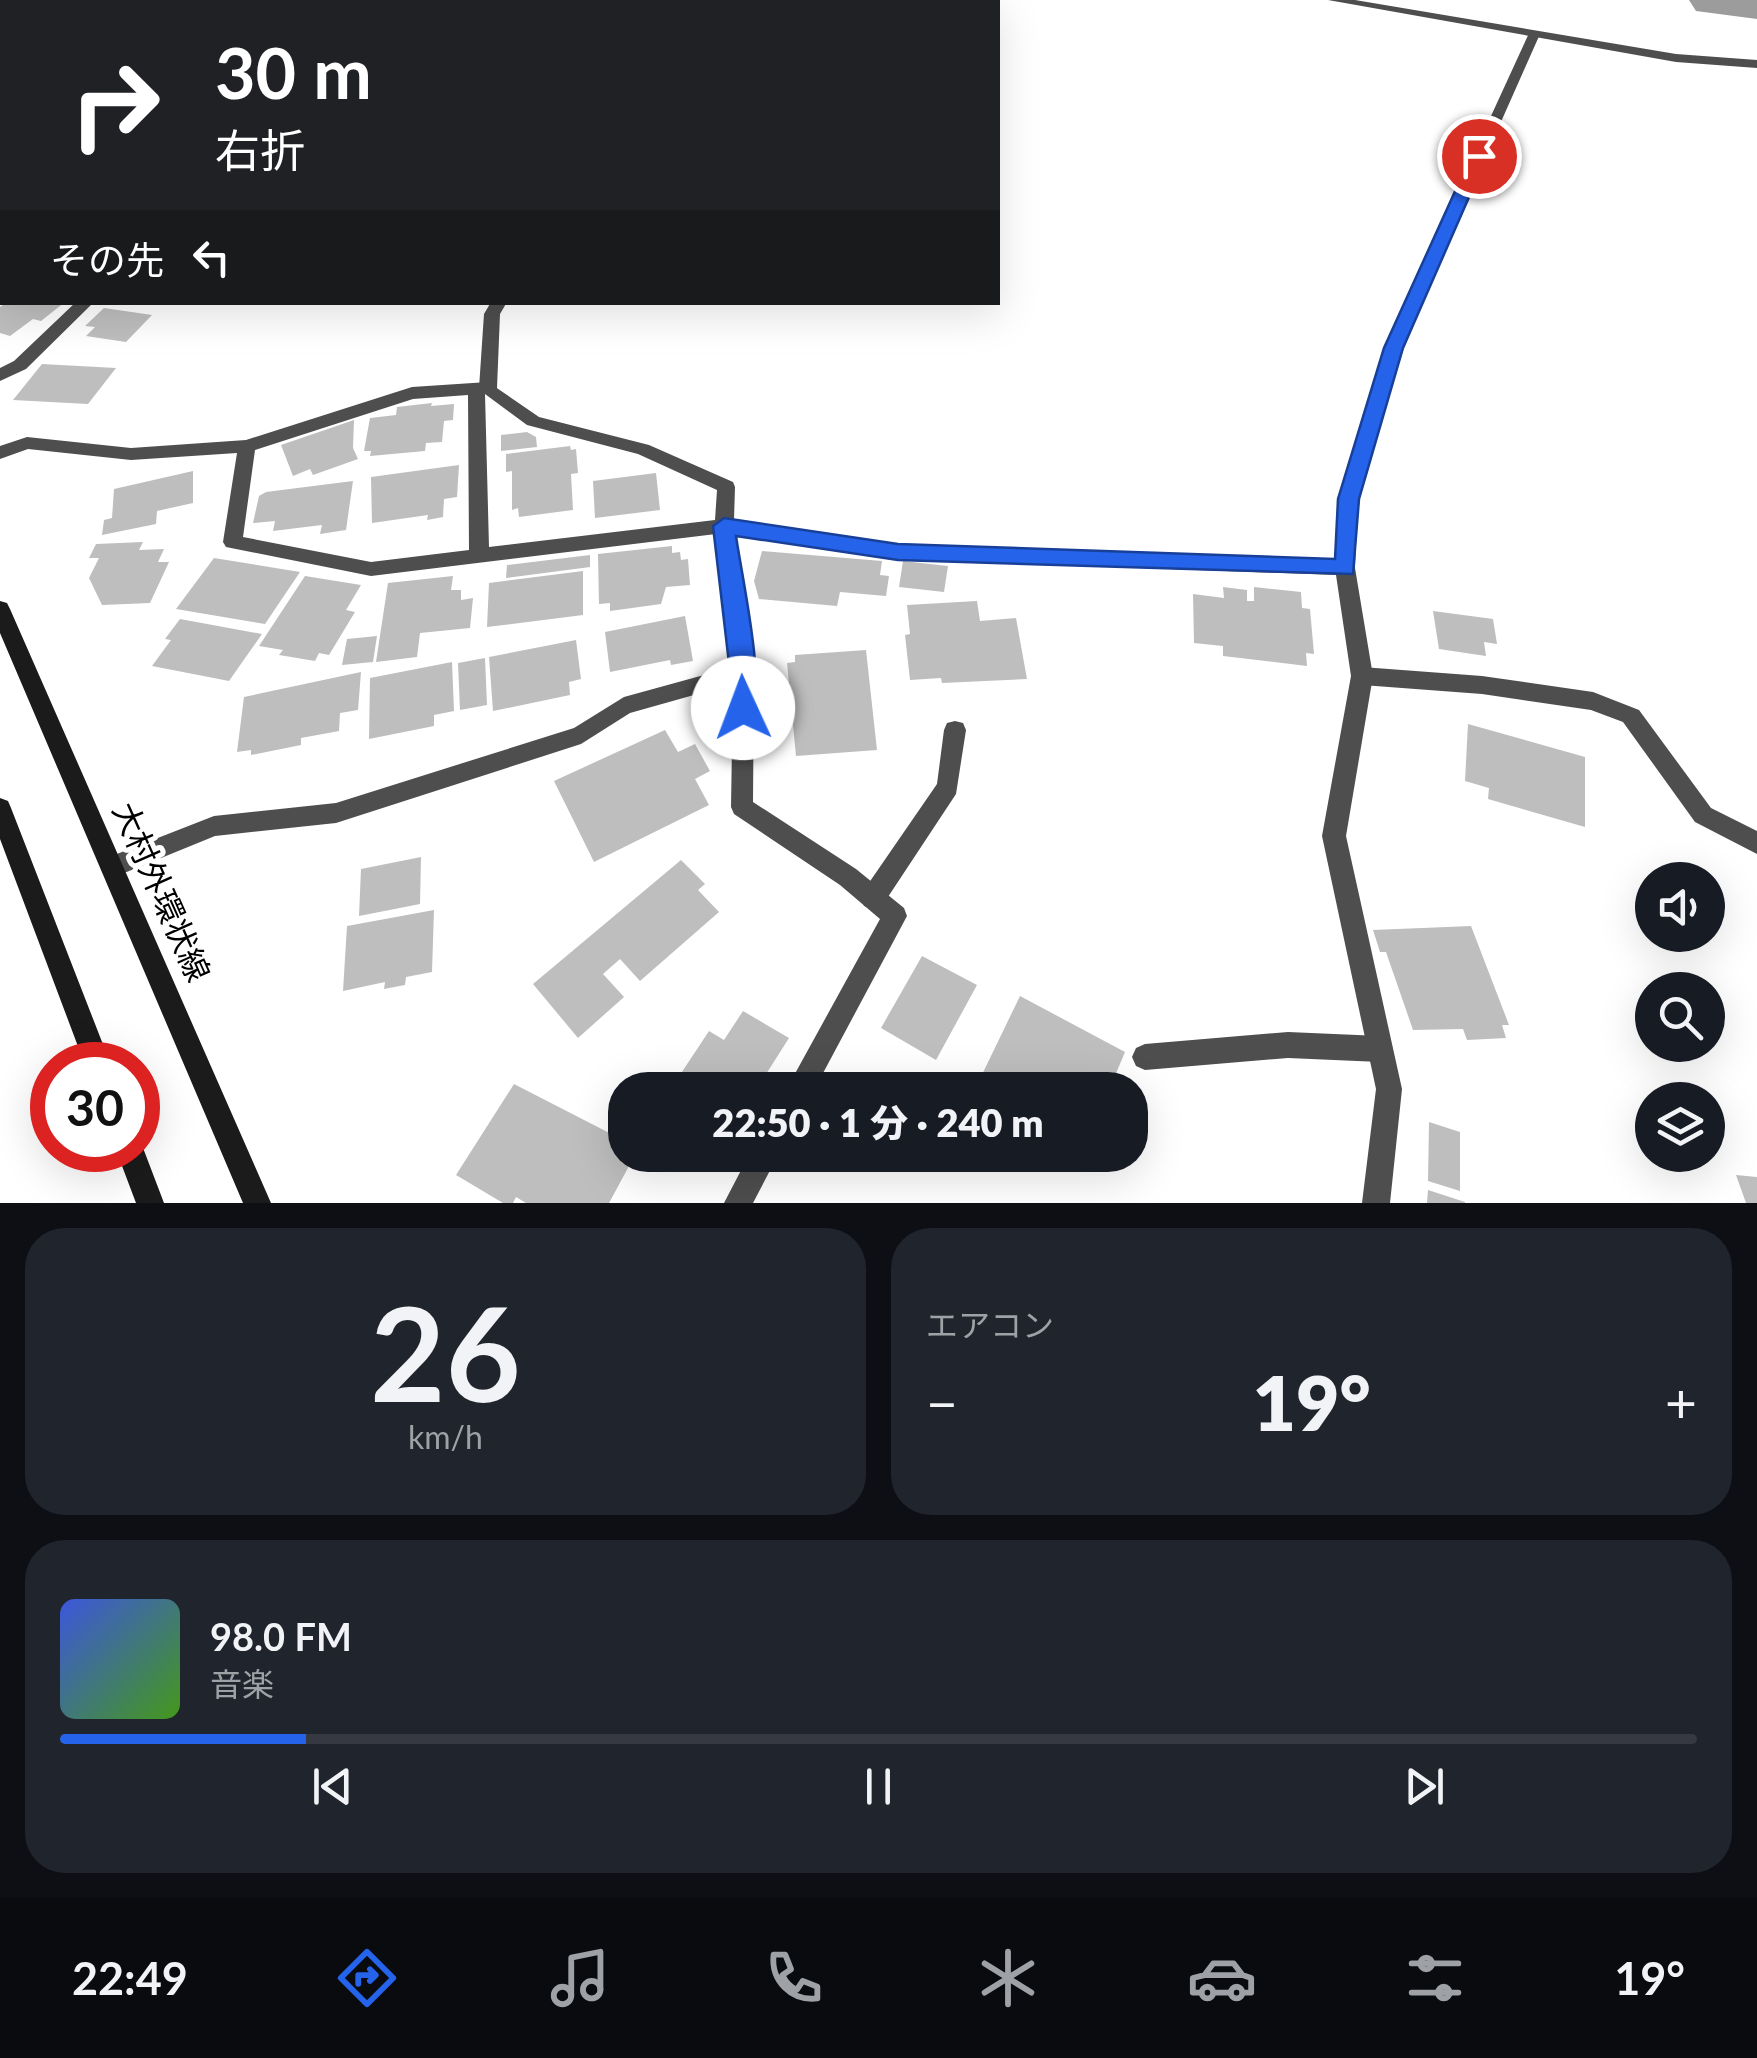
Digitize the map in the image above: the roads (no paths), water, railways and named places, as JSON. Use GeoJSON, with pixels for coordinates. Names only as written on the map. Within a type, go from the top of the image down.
{"type":"FeatureCollection","features":[{"type":"Feature","properties":{"kind":"main road","name":"大村外環状線"},"geometry":{"type":"LineString","coordinates":[[0,608],[257,1203]]}},
{"type":"Feature","properties":{"kind":"main road"},"geometry":{"type":"LineString","coordinates":[[0,808],[89,1042]]}},
{"type":"Feature","properties":{"kind":"main road"},"geometry":{"type":"LineString","coordinates":[[138,1172],[150,1203]]}},
{"type":"Feature","properties":{"kind":"street"},"geometry":{"type":"LineString","coordinates":[[1334,0],[1676,58],[1757,64]]}},
{"type":"Feature","properties":{"kind":"street"},"geometry":{"type":"LineString","coordinates":[[1376,1203],[1389,1089],[1334,836],[1362,676],[1345,568],[1348,499],[1393,348],[1534,34]]}},
{"type":"Feature","properties":{"kind":"street"},"geometry":{"type":"LineString","coordinates":[[0,375],[20,365],[83,305]]}},
{"type":"Feature","properties":{"kind":"street"},"geometry":{"type":"LineString","coordinates":[[479,554],[482,388],[492,314],[497,305]]}},
{"type":"Feature","properties":{"kind":"street"},"geometry":{"type":"LineString","coordinates":[[0,453],[27,443],[131,454],[247,446],[412,394],[482,388],[533,421],[643,449],[726,487],[724,526],[744,672],[742,806],[848,876],[895,916],[810,1072]]}},
{"type":"Feature","properties":{"kind":"street"},"geometry":{"type":"LineString","coordinates":[[247,446],[233,542],[371,569],[724,526],[898,552],[1345,568]]}},
{"type":"Feature","properties":{"kind":"street"},"geometry":{"type":"LineString","coordinates":[[112,866],[214,826],[336,813],[581,735],[624,706],[744,672]]}},
{"type":"Feature","properties":{"kind":"street"},"geometry":{"type":"LineString","coordinates":[[1362,676],[1592,701],[1631,716],[1703,814],[1757,843]]}},
{"type":"Feature","properties":{"kind":"street"},"geometry":{"type":"LineString","coordinates":[[873,898],[948,787],[955,730]]}},
{"type":"Feature","properties":{"kind":"street"},"geometry":{"type":"LineString","coordinates":[[1145,1058],[1288,1045],[1380,1049]]}},
{"type":"Feature","properties":{"kind":"street"},"geometry":{"type":"LineString","coordinates":[[738,1203],[755,1172]]}},
{"type":"Feature","properties":{"kind":"waterway"},"geometry":{"type":"LineString","coordinates":[[1714,0],[1757,4]]}}]}
